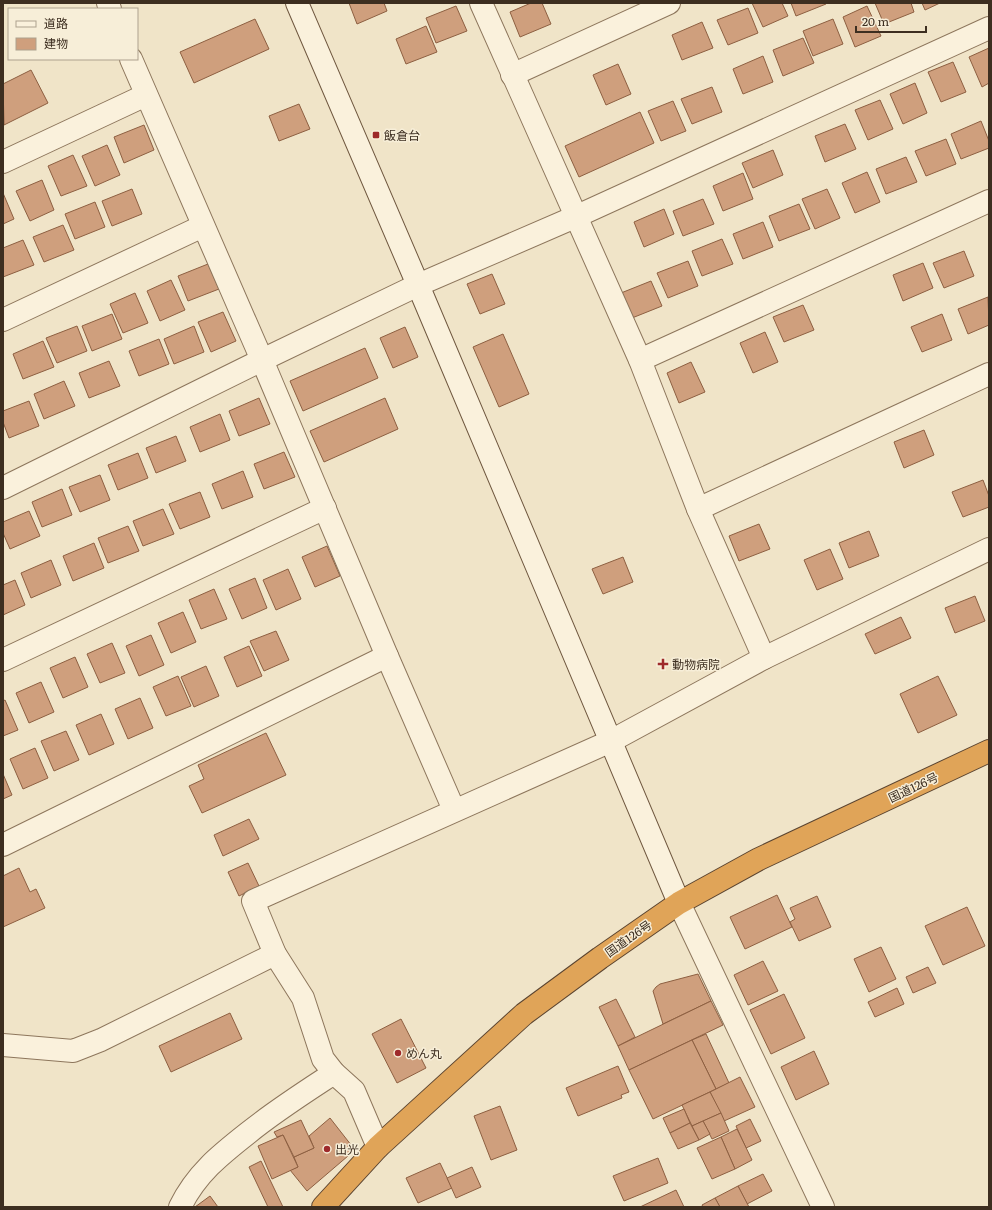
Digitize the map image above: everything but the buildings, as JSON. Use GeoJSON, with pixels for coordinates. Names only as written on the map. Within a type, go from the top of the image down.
{"type":"FeatureCollection","features":[{"type":"Feature","properties":{"kind":"highway","name":"国道126号"},"geometry":{"type":"LineString","coordinates":[[322,1207],[378,1147],[524,1014],[679,902],[759,859],[989,751]]}},
{"type":"Feature","properties":{"kind":"street"},"geometry":{"type":"LineString","coordinates":[[297,3],[679,902],[823,1207]]}},
{"type":"Feature","properties":{"kind":"street"},"geometry":{"type":"LineString","coordinates":[[481,3],[640,360],[698,509],[764,658]]}},
{"type":"Feature","properties":{"kind":"street"},"geometry":{"type":"LineString","coordinates":[[512,74],[669,3]]}},
{"type":"Feature","properties":{"kind":"street"},"geometry":{"type":"LineString","coordinates":[[3,488],[418,285],[575,217],[989,28]]}},
{"type":"Feature","properties":{"kind":"street"},"geometry":{"type":"LineString","coordinates":[[131,60],[262,360],[454,810]]}},
{"type":"Feature","properties":{"kind":"street"},"geometry":{"type":"LineString","coordinates":[[3,162],[146,95]]}},
{"type":"Feature","properties":{"kind":"street"},"geometry":{"type":"LineString","coordinates":[[640,360],[989,201]]}},
{"type":"Feature","properties":{"kind":"street"},"geometry":{"type":"LineString","coordinates":[[3,320],[203,226]]}},
{"type":"Feature","properties":{"kind":"street"},"geometry":{"type":"LineString","coordinates":[[698,509],[989,374]]}},
{"type":"Feature","properties":{"kind":"street"},"geometry":{"type":"LineString","coordinates":[[3,660],[325,508]]}},
{"type":"Feature","properties":{"kind":"street"},"geometry":{"type":"LineString","coordinates":[[378,1147],[354,1091],[334,1073],[323,1059],[303,998],[275,954],[253,901],[610,741],[764,658],[989,549]]}},
{"type":"Feature","properties":{"kind":"street"},"geometry":{"type":"LineString","coordinates":[[3,845],[387,656]]}},
{"type":"Feature","properties":{"kind":"street"},"geometry":{"type":"LineString","coordinates":[[3,1045],[73,1051],[101,1040],[275,954]]}},
{"type":"Feature","properties":{"kind":"street"},"geometry":{"type":"LineString","coordinates":[[180,1207],[187,1194],[204,1170],[222,1153],[272,1114],[334,1073]]}},
{"type":"Feature","properties":{"kind":"place","name":"飯倉台"},"geometry":{"type":"Point","coordinates":[376,135]}},
{"type":"Feature","properties":{"kind":"place","name":"動物病院"},"geometry":{"type":"Point","coordinates":[663,664]}},
{"type":"Feature","properties":{"kind":"place","name":"めん丸"},"geometry":{"type":"Point","coordinates":[398,1053]}},
{"type":"Feature","properties":{"kind":"place","name":"出光"},"geometry":{"type":"Point","coordinates":[327,1149]}}]}
